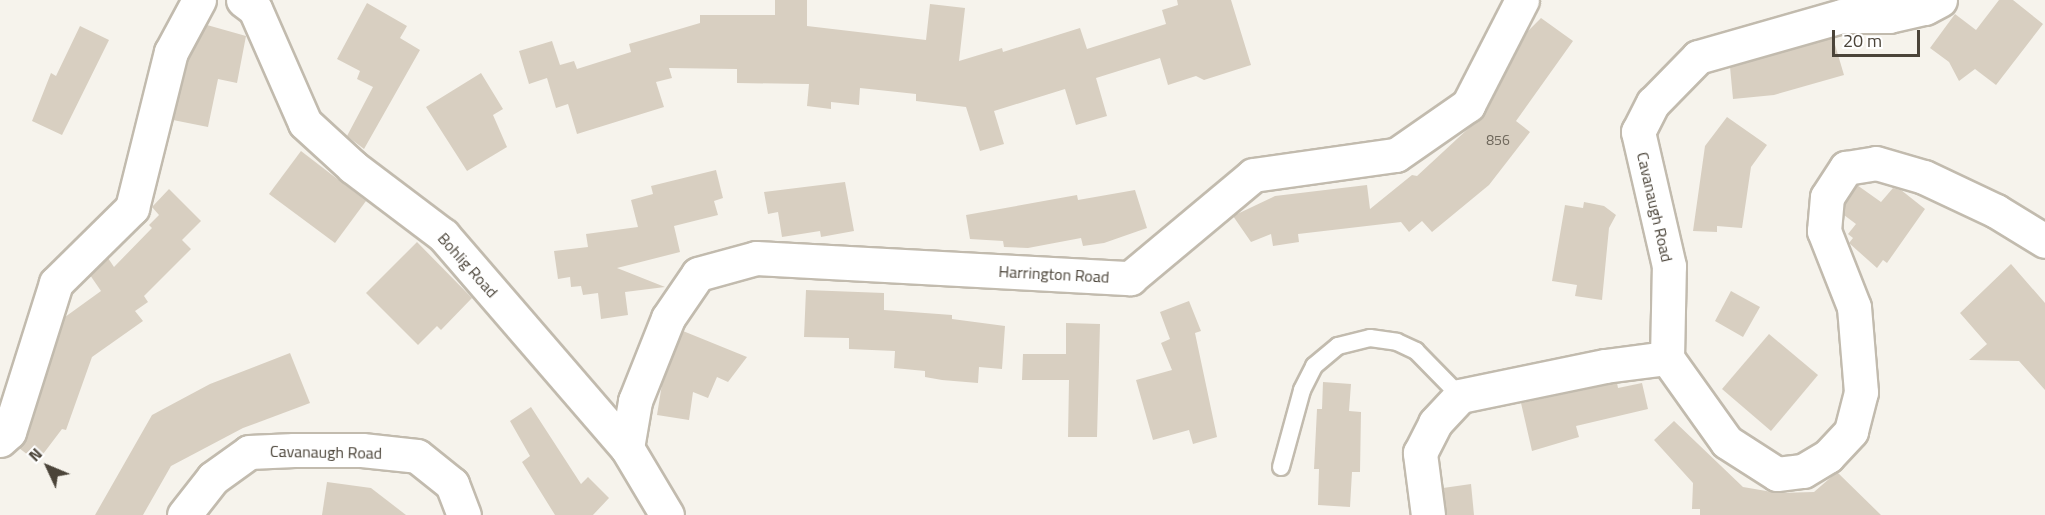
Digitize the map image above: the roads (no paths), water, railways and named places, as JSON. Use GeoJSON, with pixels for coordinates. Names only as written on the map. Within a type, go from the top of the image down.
{"type":"FeatureCollection","features":[{"type":"Feature","properties":{"kind":"street"},"geometry":{"type":"LineString","coordinates":[[0,440],[9,432],[56,283],[132,208],[171,52],[199,0]]}},
{"type":"Feature","properties":{"kind":"street","name":"Bohlig Road"},"geometry":{"type":"LineString","coordinates":[[243,0],[255,9],[305,123],[353,167],[443,236],[627,448],[667,515]]}},
{"type":"Feature","properties":{"kind":"street","name":"Harrington Road"},"geometry":{"type":"LineString","coordinates":[[627,448],[635,401],[668,318],[698,274],[756,258],[1130,278],[1253,175],[1396,156],[1468,105],[1522,0]]}},
{"type":"Feature","properties":{"kind":"street","name":"Cavanaugh Road"},"geometry":{"type":"LineString","coordinates":[[1667,358],[1669,266],[1638,132],[1653,103],[1698,57],[1842,16],[1889,16],[1925,8],[1940,0]]}},
{"type":"Feature","properties":{"kind":"street"},"geometry":{"type":"LineString","coordinates":[[1428,515],[1420,453],[1435,423],[1460,396],[1605,366],[1667,358],[1727,442],[1777,474],[1803,471],[1828,456],[1851,431],[1861,392],[1854,308],[1824,231],[1827,197],[1846,168],[1876,163],[1924,177],[1996,211],[2045,241]]}},
{"type":"Feature","properties":{"kind":"street","name":"Cavanaugh Road"},"geometry":{"type":"LineString","coordinates":[[184,515],[213,478],[249,452],[294,450],[362,450],[417,456],[452,484],[465,515]]}},
{"type":"Feature","properties":{"kind":"lane"},"geometry":{"type":"LineString","coordinates":[[1281,467],[1302,390],[1314,366],[1338,346],[1370,338],[1397,342],[1416,351],[1460,396]]}}]}
